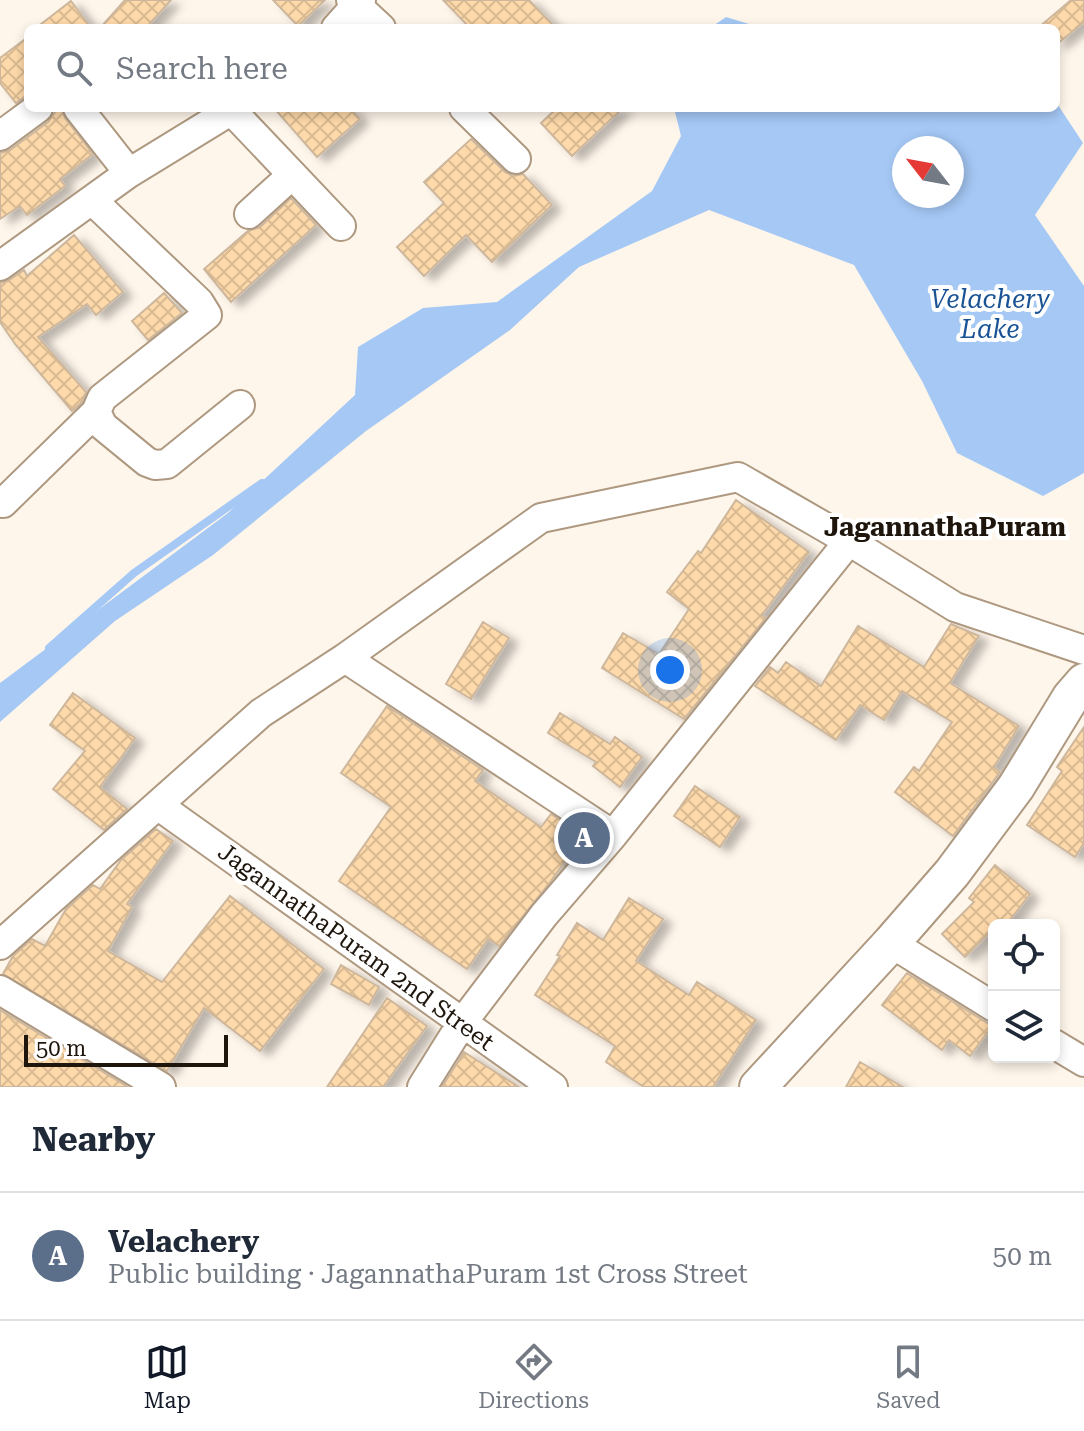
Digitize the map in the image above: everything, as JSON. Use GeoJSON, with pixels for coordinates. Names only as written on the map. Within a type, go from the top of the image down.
{"type":"FeatureCollection","features":[{"type":"Feature","properties":{"kind":"street"},"geometry":{"type":"LineString","coordinates":[[339,24],[357,2],[377,24]]}},
{"type":"Feature","properties":{"kind":"street"},"geometry":{"type":"LineString","coordinates":[[0,136],[33,112]]}},
{"type":"Feature","properties":{"kind":"street"},"geometry":{"type":"LineString","coordinates":[[81,112],[129,173]]}},
{"type":"Feature","properties":{"kind":"street"},"geometry":{"type":"LineString","coordinates":[[0,266],[129,173],[228,112]]}},
{"type":"Feature","properties":{"kind":"street"},"geometry":{"type":"LineString","coordinates":[[236,112],[341,226]]}},
{"type":"Feature","properties":{"kind":"street"},"geometry":{"type":"LineString","coordinates":[[468,112],[516,159]]}},
{"type":"Feature","properties":{"kind":"street"},"geometry":{"type":"LineString","coordinates":[[249,214],[292,175]]}},
{"type":"Feature","properties":{"kind":"street"},"geometry":{"type":"LineString","coordinates":[[3,503],[96,412],[102,398],[207,315],[199,302],[92,200]]}},
{"type":"Feature","properties":{"kind":"street"},"geometry":{"type":"LineString","coordinates":[[96,412],[103,426],[126,447],[155,465],[176,459],[240,405]]}},
{"type":"Feature","properties":{"kind":"street"},"geometry":{"type":"LineString","coordinates":[[0,945],[261,713],[345,658],[541,518],[738,477],[955,607],[1084,650]]}},
{"type":"Feature","properties":{"kind":"street"},"geometry":{"type":"LineString","coordinates":[[422,1087],[462,1023],[544,915],[613,835],[849,541]]}},
{"type":"Feature","properties":{"kind":"street"},"geometry":{"type":"LineString","coordinates":[[345,658],[613,835]]}},
{"type":"Feature","properties":{"kind":"street"},"geometry":{"type":"LineString","coordinates":[[763,1082],[952,873],[1016,787],[1071,697],[1084,682]]}},
{"type":"Feature","properties":{"kind":"street","name":"JagannathaPuram 2nd Street"},"geometry":{"type":"LineString","coordinates":[[159,806],[553,1087]]}},
{"type":"Feature","properties":{"kind":"street"},"geometry":{"type":"LineString","coordinates":[[891,943],[988,1003]]}},
{"type":"Feature","properties":{"kind":"street"},"geometry":{"type":"LineString","coordinates":[[0,990],[161,1087]]}},
{"type":"Feature","properties":{"kind":"street"},"geometry":{"type":"LineString","coordinates":[[1060,1048],[1084,1062]]}},
{"type":"Feature","properties":{"kind":"water"},"geometry":{"type":"Polygon","coordinates":[[[726,17],[749,24],[716,24],[726,17]]]}},
{"type":"Feature","properties":{"kind":"water","name":"Velachery Lake"},"geometry":{"type":"Polygon","coordinates":[[[1060,108],[1083,143],[1035,215],[1084,286],[1084,473],[1043,496],[957,453],[922,381],[854,265],[709,210],[579,267],[510,330],[366,431],[213,555],[115,621],[0,722],[0,683],[228,513],[355,395],[358,347],[423,308],[497,302],[652,191],[681,136],[675,112],[1060,112],[1060,108]]]}},
{"type":"Feature","properties":{"kind":"building"},"geometry":{"type":"Polygon","coordinates":[[[125,0],[171,0],[150,24],[104,24],[125,0]]]}},
{"type":"Feature","properties":{"kind":"building"},"geometry":{"type":"Polygon","coordinates":[[[273,0],[325,0],[300,24],[296,24],[273,0]]]}},
{"type":"Feature","properties":{"kind":"building"},"geometry":{"type":"Polygon","coordinates":[[[443,0],[529,0],[552,24],[466,24],[443,0]]]}},
{"type":"Feature","properties":{"kind":"building"},"geometry":{"type":"Polygon","coordinates":[[[1071,0],[1084,0],[1084,22],[1060,42],[1060,24],[1043,24],[1071,0]]]}},
{"type":"Feature","properties":{"kind":"building"},"geometry":{"type":"Polygon","coordinates":[[[71,1],[88,24],[41,24],[71,1]]]}},
{"type":"Feature","properties":{"kind":"building"},"geometry":{"type":"Polygon","coordinates":[[[24,40],[24,97],[16,103],[0,83],[0,58],[24,40]]]}},
{"type":"Feature","properties":{"kind":"building"},"geometry":{"type":"Polygon","coordinates":[[[55,112],[63,112],[93,154],[60,179],[65,186],[27,215],[20,206],[0,219],[0,153],[10,150],[48,122],[55,112]]]}},
{"type":"Feature","properties":{"kind":"building"},"geometry":{"type":"Polygon","coordinates":[[[278,112],[354,112],[360,119],[317,157],[278,112]]]}},
{"type":"Feature","properties":{"kind":"building"},"geometry":{"type":"Polygon","coordinates":[[[553,112],[619,112],[572,156],[541,123],[553,112]]]}},
{"type":"Feature","properties":{"kind":"building"},"geometry":{"type":"Polygon","coordinates":[[[471,139],[505,172],[513,176],[523,174],[552,205],[492,262],[466,235],[424,276],[397,247],[444,203],[424,182],[471,139]]]}},
{"type":"Feature","properties":{"kind":"building"},"geometry":{"type":"Polygon","coordinates":[[[291,198],[316,225],[231,302],[204,269],[248,231],[260,227],[291,198]]]}},
{"type":"Feature","properties":{"kind":"building"},"geometry":{"type":"Polygon","coordinates":[[[74,235],[123,292],[96,315],[87,304],[38,337],[86,392],[82,402],[72,411],[0,322],[0,283],[24,270],[27,276],[74,235]]]}},
{"type":"Feature","properties":{"kind":"building"},"geometry":{"type":"Polygon","coordinates":[[[164,293],[182,313],[148,340],[132,321],[164,293]]]}},
{"type":"Feature","properties":{"kind":"building"},"geometry":{"type":"Polygon","coordinates":[[[736,500],[809,552],[762,615],[766,618],[684,719],[602,668],[623,633],[659,654],[689,609],[667,592],[698,551],[701,553],[736,500]]]}},
{"type":"Feature","properties":{"kind":"building"},"geometry":{"type":"Polygon","coordinates":[[[483,622],[509,638],[471,699],[446,684],[483,622]]]}},
{"type":"Feature","properties":{"kind":"building"},"geometry":{"type":"Polygon","coordinates":[[[951,624],[979,636],[950,683],[1019,726],[994,767],[1000,772],[953,836],[895,792],[914,767],[919,771],[952,722],[902,691],[884,720],[860,705],[836,740],[755,686],[770,667],[778,673],[786,662],[821,686],[858,626],[924,667],[951,624]]]}},
{"type":"Feature","properties":{"kind":"building"},"geometry":{"type":"Polygon","coordinates":[[[73,693],[135,738],[100,787],[127,809],[104,830],[53,789],[85,751],[50,725],[73,693]]]}},
{"type":"Feature","properties":{"kind":"building"},"geometry":{"type":"Polygon","coordinates":[[[387,706],[483,770],[475,781],[541,827],[551,814],[583,835],[499,946],[488,939],[467,969],[339,881],[391,807],[341,773],[387,706]]]}},
{"type":"Feature","properties":{"kind":"building"},"geometry":{"type":"Polygon","coordinates":[[[560,713],[610,744],[615,737],[642,757],[620,787],[593,766],[596,762],[548,733],[560,713]]]}},
{"type":"Feature","properties":{"kind":"building"},"geometry":{"type":"Polygon","coordinates":[[[1084,727],[1084,843],[1075,857],[1027,825],[1062,771],[1057,767],[1084,727]]]}},
{"type":"Feature","properties":{"kind":"building"},"geometry":{"type":"Polygon","coordinates":[[[695,786],[740,817],[720,847],[674,816],[695,786]]]}},
{"type":"Feature","properties":{"kind":"building"},"geometry":{"type":"Polygon","coordinates":[[[156,829],[173,841],[127,904],[132,907],[108,951],[162,982],[230,896],[324,969],[260,1051],[204,1008],[167,1071],[3,974],[13,956],[32,939],[45,946],[66,909],[93,885],[100,889],[121,860],[156,829]]]}},
{"type":"Feature","properties":{"kind":"building"},"geometry":{"type":"Polygon","coordinates":[[[995,865],[1030,894],[1011,919],[988,919],[988,934],[965,957],[942,934],[974,902],[969,898],[995,865]]]}},
{"type":"Feature","properties":{"kind":"building"},"geometry":{"type":"Polygon","coordinates":[[[629,898],[663,919],[636,961],[689,995],[697,982],[756,1020],[713,1087],[644,1087],[606,1062],[615,1046],[535,995],[577,923],[603,940],[629,898]]]}},
{"type":"Feature","properties":{"kind":"building"},"geometry":{"type":"Polygon","coordinates":[[[341,965],[379,987],[369,1005],[331,984],[341,965]]]}},
{"type":"Feature","properties":{"kind":"building"},"geometry":{"type":"Polygon","coordinates":[[[907,973],[988,1024],[988,1031],[970,1056],[949,1040],[942,1050],[882,1005],[907,973]]]}},
{"type":"Feature","properties":{"kind":"building"},"geometry":{"type":"Polygon","coordinates":[[[387,998],[427,1026],[383,1087],[327,1087],[387,998]]]}},
{"type":"Feature","properties":{"kind":"building"},"geometry":{"type":"Polygon","coordinates":[[[0,1010],[128,1087],[0,1087],[0,1010]]]}},
{"type":"Feature","properties":{"kind":"building"},"geometry":{"type":"Polygon","coordinates":[[[464,1052],[519,1087],[442,1087],[464,1052]]]}},
{"type":"Feature","properties":{"kind":"building"},"geometry":{"type":"Polygon","coordinates":[[[860,1062],[903,1087],[846,1087],[860,1062]]]}},
{"type":"Feature","properties":{"kind":"waterway"},"geometry":{"type":"LineString","coordinates":[[49,648],[134,573],[262,483]]}},
{"type":"Feature","properties":{"kind":"place","name":"Velachery"},"geometry":{"type":"Point","coordinates":[584,838]}},
{"type":"Feature","properties":{"kind":"district","name":"JagannathaPuram"},"geometry":{"type":"Point","coordinates":[945,527]}}]}
